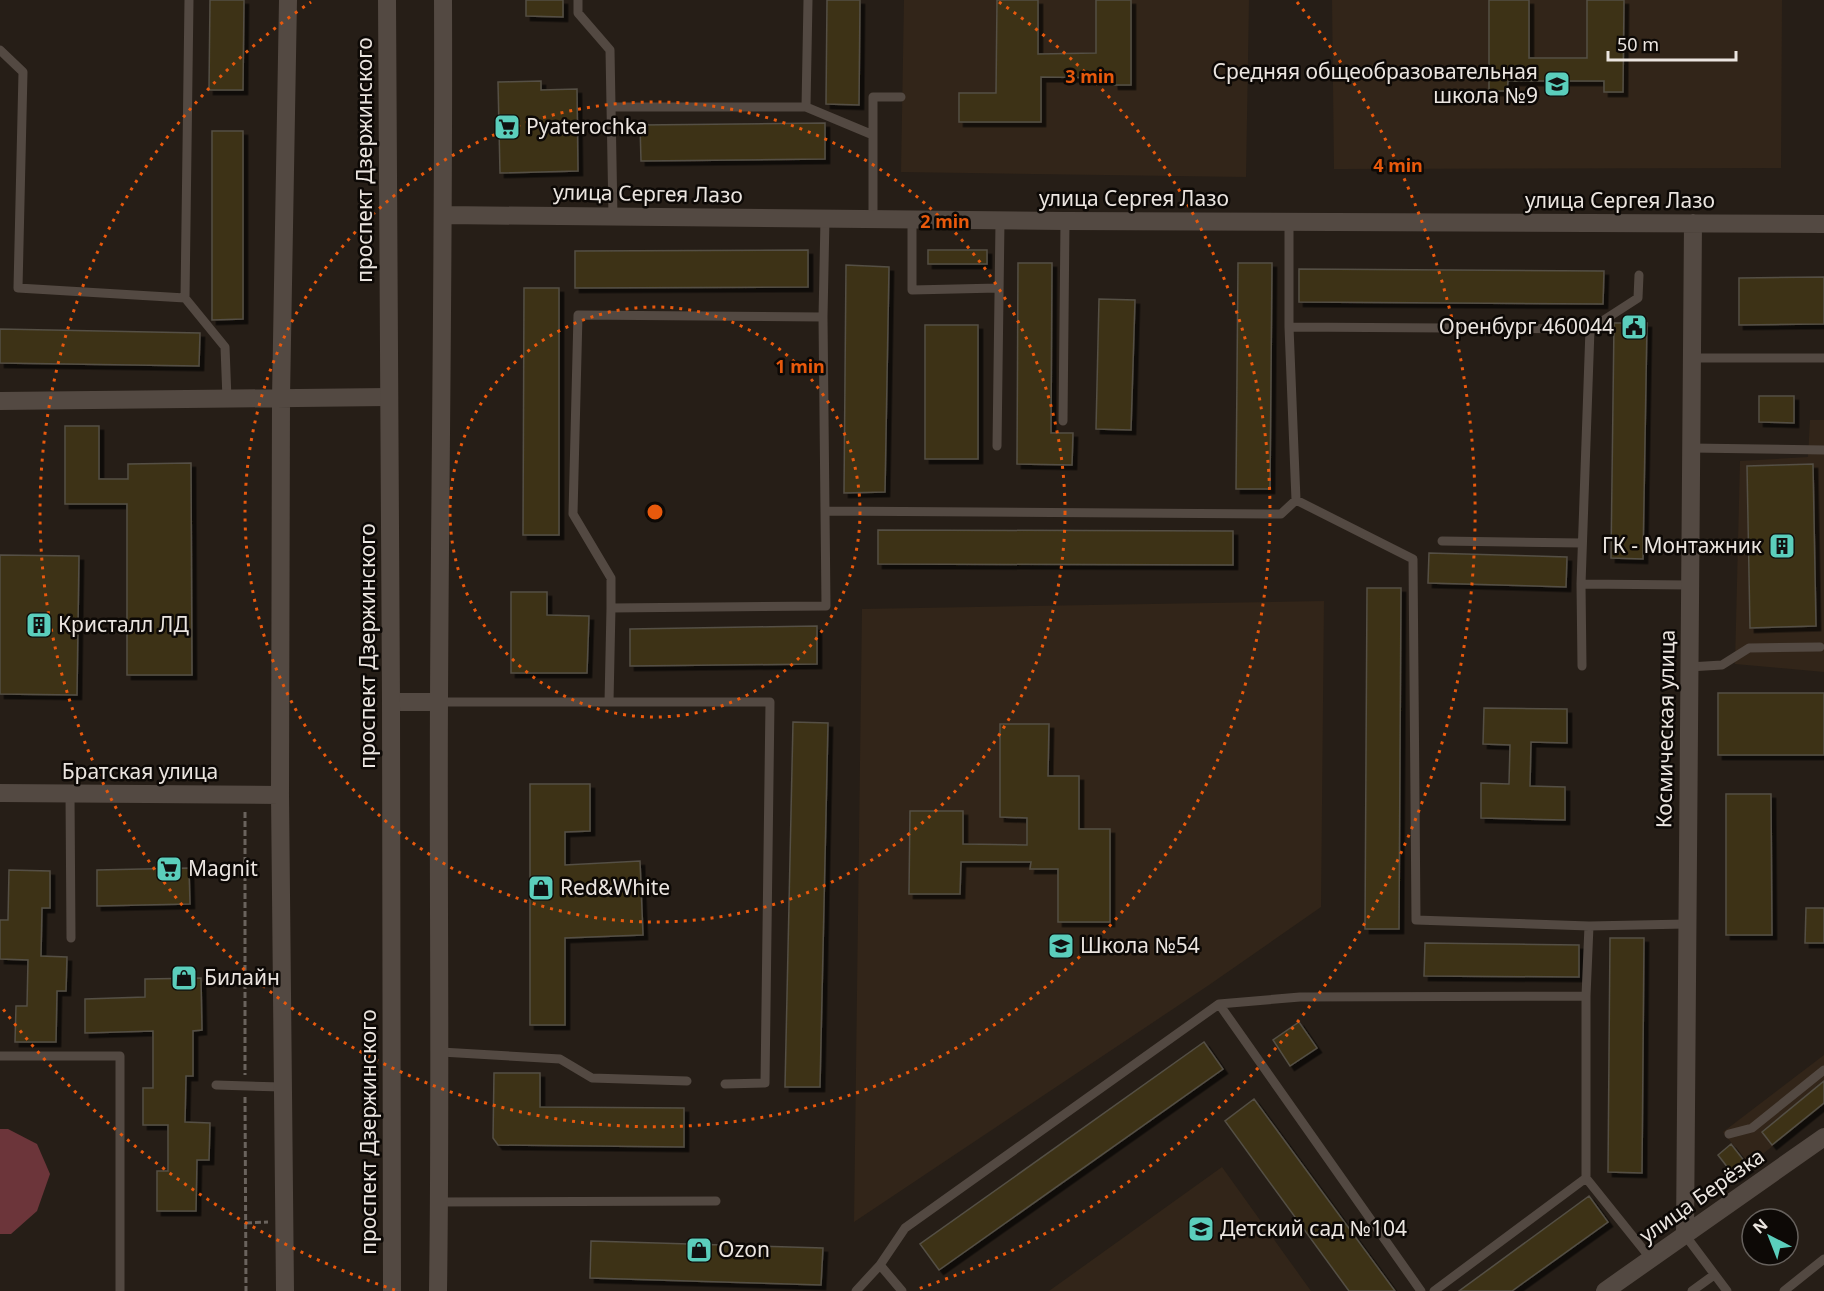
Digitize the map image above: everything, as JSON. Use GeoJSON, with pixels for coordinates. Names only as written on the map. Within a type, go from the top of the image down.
{"type":"FeatureCollection","features":[{"type":"Feature","properties":{"kind":"street"},"geometry":{"type":"LineString","coordinates":[[285,1291],[280,795],[281,398],[288,0]]}},
{"type":"Feature","properties":{"kind":"street","name":"проспект Дзержинского"},"geometry":{"type":"LineString","coordinates":[[387,0],[392,1291]]}},
{"type":"Feature","properties":{"kind":"street"},"geometry":{"type":"LineString","coordinates":[[438,1291],[441,1052],[439,702],[444,215],[443,0]]}},
{"type":"Feature","properties":{"kind":"street","name":"улица Сергея Лазо"},"geometry":{"type":"LineString","coordinates":[[444,215],[1000,221],[1824,224]]}},
{"type":"Feature","properties":{"kind":"street","name":"Космическая улица"},"geometry":{"type":"LineString","coordinates":[[1685,1235],[1693,224]]}},
{"type":"Feature","properties":{"kind":"street"},"geometry":{"type":"LineString","coordinates":[[0,401],[388,397]]}},
{"type":"Feature","properties":{"kind":"street"},"geometry":{"type":"LineString","coordinates":[[391,702],[439,702]]}},
{"type":"Feature","properties":{"kind":"street","name":"Братская улица"},"geometry":{"type":"LineString","coordinates":[[0,794],[280,795]]}},
{"type":"Feature","properties":{"kind":"street","name":"улица Берёзка"},"geometry":{"type":"LineString","coordinates":[[1615,1288],[1651,1259],[1824,1137]]}},
{"type":"Feature","properties":{"kind":"lane"},"geometry":{"type":"LineString","coordinates":[[189,0],[185,298],[225,347],[227,399]]}},
{"type":"Feature","properties":{"kind":"lane"},"geometry":{"type":"LineString","coordinates":[[578,0],[578,13],[610,50],[613,216]]}},
{"type":"Feature","properties":{"kind":"lane"},"geometry":{"type":"LineString","coordinates":[[806,107],[808,0]]}},
{"type":"Feature","properties":{"kind":"lane"},"geometry":{"type":"LineString","coordinates":[[0,50],[23,72],[18,288],[185,298]]}},
{"type":"Feature","properties":{"kind":"lane"},"geometry":{"type":"LineString","coordinates":[[873,219],[873,97],[902,97]]}},
{"type":"Feature","properties":{"kind":"lane"},"geometry":{"type":"LineString","coordinates":[[611,107],[806,107],[873,135]]}},
{"type":"Feature","properties":{"kind":"lane"},"geometry":{"type":"LineString","coordinates":[[611,608],[826,606],[823,317],[825,219]]}},
{"type":"Feature","properties":{"kind":"lane"},"geometry":{"type":"LineString","coordinates":[[912,220],[912,290],[998,288]]}},
{"type":"Feature","properties":{"kind":"lane"},"geometry":{"type":"LineString","coordinates":[[997,446],[1000,221]]}},
{"type":"Feature","properties":{"kind":"lane"},"geometry":{"type":"LineString","coordinates":[[1063,421],[1065,221]]}},
{"type":"Feature","properties":{"kind":"lane"},"geometry":{"type":"LineString","coordinates":[[825,511],[1281,514],[1296,500],[1289,327],[1289,221]]}},
{"type":"Feature","properties":{"kind":"lane"},"geometry":{"type":"LineString","coordinates":[[1289,327],[1590,330],[1638,298],[1639,275]]}},
{"type":"Feature","properties":{"kind":"lane"},"geometry":{"type":"LineString","coordinates":[[609,702],[610,578],[573,514],[578,315],[823,317]]}},
{"type":"Feature","properties":{"kind":"lane"},"geometry":{"type":"LineString","coordinates":[[1582,666],[1581,584],[1590,330]]}},
{"type":"Feature","properties":{"kind":"lane"},"geometry":{"type":"LineString","coordinates":[[1692,358],[1824,358]]}},
{"type":"Feature","properties":{"kind":"lane"},"geometry":{"type":"LineString","coordinates":[[1691,448],[1824,450]]}},
{"type":"Feature","properties":{"kind":"lane"},"geometry":{"type":"LineString","coordinates":[[1296,500],[1413,560],[1416,920],[1589,926],[1686,924]]}},
{"type":"Feature","properties":{"kind":"lane"},"geometry":{"type":"LineString","coordinates":[[1442,541],[1582,543]]}},
{"type":"Feature","properties":{"kind":"lane"},"geometry":{"type":"LineString","coordinates":[[1581,584],[1690,585]]}},
{"type":"Feature","properties":{"kind":"lane"},"geometry":{"type":"LineString","coordinates":[[1689,667],[1722,665],[1749,648],[1821,647]]}},
{"type":"Feature","properties":{"kind":"lane"},"geometry":{"type":"LineString","coordinates":[[439,702],[770,702],[765,1083],[725,1084]]}},
{"type":"Feature","properties":{"kind":"lane"},"geometry":{"type":"LineString","coordinates":[[70,794],[71,938]]}},
{"type":"Feature","properties":{"kind":"lane"},"geometry":{"type":"LineString","coordinates":[[1589,926],[1586,996],[1586,1178],[1651,1259]]}},
{"type":"Feature","properties":{"kind":"lane"},"geometry":{"type":"LineString","coordinates":[[856,1291],[880,1265],[905,1228],[1219,1004],[1300,997],[1586,996]]}},
{"type":"Feature","properties":{"kind":"lane"},"geometry":{"type":"LineString","coordinates":[[1219,1004],[1421,1291]]}},
{"type":"Feature","properties":{"kind":"lane"},"geometry":{"type":"LineString","coordinates":[[441,1052],[560,1059],[592,1078],[687,1081]]}},
{"type":"Feature","properties":{"kind":"lane"},"geometry":{"type":"LineString","coordinates":[[0,1056],[120,1056],[120,1291]]}},
{"type":"Feature","properties":{"kind":"lane"},"geometry":{"type":"LineString","coordinates":[[1729,1134],[1752,1128],[1824,1070]]}},
{"type":"Feature","properties":{"kind":"lane"},"geometry":{"type":"LineString","coordinates":[[216,1085],[282,1087]]}},
{"type":"Feature","properties":{"kind":"lane"},"geometry":{"type":"LineString","coordinates":[[1434,1291],[1586,1178]]}},
{"type":"Feature","properties":{"kind":"lane"},"geometry":{"type":"LineString","coordinates":[[439,1202],[716,1201]]}},
{"type":"Feature","properties":{"kind":"lane"},"geometry":{"type":"LineString","coordinates":[[1685,1235],[1727,1291]]}},
{"type":"Feature","properties":{"kind":"lane"},"geometry":{"type":"LineString","coordinates":[[1784,1291],[1824,1259]]}},
{"type":"Feature","properties":{"kind":"lane"},"geometry":{"type":"LineString","coordinates":[[880,1265],[902,1291]]}},
{"type":"Feature","properties":{"kind":"lane"},"geometry":{"type":"LineString","coordinates":[[1692,1291],[1714,1275]]}},
{"type":"Feature","properties":{"kind":"path"},"geometry":{"type":"LineString","coordinates":[[245,795],[246,1291]]}},
{"type":"Feature","properties":{"kind":"shaded area"},"geometry":{"type":"Polygon","coordinates":[[[904,0],[1249,0],[1246,177],[901,172],[904,0]]]}},
{"type":"Feature","properties":{"kind":"shaded area","name":"Средняя общеобразовательная школа №9"},"geometry":{"type":"Polygon","coordinates":[[[1332,0],[1782,0],[1781,168],[1334,169],[1332,0]]]}},
{"type":"Feature","properties":{"kind":"shaded area"},"geometry":{"type":"Polygon","coordinates":[[[1810,420],[1824,420],[1824,672],[1735,664],[1740,461],[1808,457],[1810,420]]]}},
{"type":"Feature","properties":{"kind":"shaded area","name":"Школа №54"},"geometry":{"type":"Polygon","coordinates":[[[1324,601],[1321,907],[1209,985],[854,1222],[862,609],[1324,601]]]}},
{"type":"Feature","properties":{"kind":"shaded area"},"geometry":{"type":"Polygon","coordinates":[[[1824,1055],[1824,1105],[1749,1165],[1723,1132],[1824,1055]]]}},
{"type":"Feature","properties":{"kind":"shaded area"},"geometry":{"type":"Polygon","coordinates":[[[0,1129],[8,1129],[37,1144],[50,1174],[37,1211],[11,1234],[0,1234],[0,1129]]]}},
{"type":"Feature","properties":{"kind":"shaded area","name":"Детский сад №104"},"geometry":{"type":"Polygon","coordinates":[[[1222,1167],[1311,1291],[1049,1291],[1222,1167]]]}},
{"type":"Feature","properties":{"kind":"building"},"geometry":{"type":"Polygon","coordinates":[[[210,0],[244,0],[243,90],[209,90],[210,0]]]}},
{"type":"Feature","properties":{"kind":"building"},"geometry":{"type":"Polygon","coordinates":[[[526,0],[563,0],[563,17],[526,16],[526,0]]]}},
{"type":"Feature","properties":{"kind":"building"},"geometry":{"type":"Polygon","coordinates":[[[827,0],[860,0],[859,105],[826,104],[827,0]]]}},
{"type":"Feature","properties":{"kind":"building"},"geometry":{"type":"Polygon","coordinates":[[[997,0],[1038,0],[1038,54],[1096,53],[1096,0],[1131,0],[1131,85],[1114,85],[1113,78],[1041,77],[1041,122],[959,122],[959,93],[996,93],[997,0]]]}},
{"type":"Feature","properties":{"kind":"building"},"geometry":{"type":"Polygon","coordinates":[[[1489,0],[1529,0],[1529,58],[1587,58],[1587,0],[1624,0],[1623,92],[1604,92],[1604,81],[1508,81],[1507,91],[1489,91],[1489,0]]]}},
{"type":"Feature","properties":{"kind":"building"},"geometry":{"type":"Polygon","coordinates":[[[541,81],[541,90],[577,89],[578,171],[500,173],[498,82],[541,81]]]}},
{"type":"Feature","properties":{"kind":"building"},"geometry":{"type":"Polygon","coordinates":[[[825,123],[825,159],[641,161],[640,125],[825,123]]]}},
{"type":"Feature","properties":{"kind":"building"},"geometry":{"type":"Polygon","coordinates":[[[212,131],[243,131],[243,319],[212,320],[212,131]]]}},
{"type":"Feature","properties":{"kind":"building"},"geometry":{"type":"Polygon","coordinates":[[[808,250],[808,287],[575,288],[575,251],[808,250]]]}},
{"type":"Feature","properties":{"kind":"building"},"geometry":{"type":"Polygon","coordinates":[[[928,250],[987,250],[987,264],[928,264],[928,250]]]}},
{"type":"Feature","properties":{"kind":"building"},"geometry":{"type":"Polygon","coordinates":[[[1018,263],[1052,263],[1051,433],[1073,433],[1072,465],[1017,464],[1018,263]]]}},
{"type":"Feature","properties":{"kind":"building"},"geometry":{"type":"Polygon","coordinates":[[[1238,263],[1272,263],[1270,489],[1236,489],[1238,263]]]}},
{"type":"Feature","properties":{"kind":"building"},"geometry":{"type":"Polygon","coordinates":[[[846,265],[889,267],[885,492],[844,493],[846,265]]]}},
{"type":"Feature","properties":{"kind":"building"},"geometry":{"type":"Polygon","coordinates":[[[1299,269],[1604,271],[1603,304],[1299,302],[1299,269]]]}},
{"type":"Feature","properties":{"kind":"building"},"geometry":{"type":"Polygon","coordinates":[[[1824,277],[1824,324],[1739,325],[1739,278],[1824,277]]]}},
{"type":"Feature","properties":{"kind":"building"},"geometry":{"type":"Polygon","coordinates":[[[524,288],[559,288],[559,535],[523,535],[524,288]]]}},
{"type":"Feature","properties":{"kind":"building"},"geometry":{"type":"Polygon","coordinates":[[[1099,299],[1135,300],[1131,430],[1096,429],[1099,299]]]}},
{"type":"Feature","properties":{"kind":"building"},"geometry":{"type":"Polygon","coordinates":[[[1614,323],[1647,323],[1643,559],[1611,558],[1614,323]]]}},
{"type":"Feature","properties":{"kind":"building"},"geometry":{"type":"Polygon","coordinates":[[[925,325],[978,325],[978,459],[925,459],[925,325]]]}},
{"type":"Feature","properties":{"kind":"building"},"geometry":{"type":"Polygon","coordinates":[[[0,329],[200,333],[199,366],[0,363],[0,329]]]}},
{"type":"Feature","properties":{"kind":"building"},"geometry":{"type":"Polygon","coordinates":[[[1759,396],[1794,396],[1794,423],[1759,422],[1759,396]]]}},
{"type":"Feature","properties":{"kind":"building"},"geometry":{"type":"Polygon","coordinates":[[[65,426],[99,426],[99,479],[128,479],[128,464],[191,463],[192,675],[127,675],[127,504],[65,504],[65,426]]]}},
{"type":"Feature","properties":{"kind":"building","name":"ГК - Монтажник"},"geometry":{"type":"Polygon","coordinates":[[[1813,464],[1816,626],[1750,628],[1747,466],[1813,464]]]}},
{"type":"Feature","properties":{"kind":"building"},"geometry":{"type":"Polygon","coordinates":[[[878,530],[1233,531],[1233,565],[878,564],[878,530]]]}},
{"type":"Feature","properties":{"kind":"building"},"geometry":{"type":"Polygon","coordinates":[[[1429,553],[1567,557],[1566,587],[1428,583],[1429,553]]]}},
{"type":"Feature","properties":{"kind":"building","name":"Кристалл ЛД"},"geometry":{"type":"Polygon","coordinates":[[[0,555],[79,556],[77,695],[0,694],[0,555]]]}},
{"type":"Feature","properties":{"kind":"building"},"geometry":{"type":"Polygon","coordinates":[[[1367,588],[1401,588],[1399,929],[1365,929],[1367,588]]]}},
{"type":"Feature","properties":{"kind":"building"},"geometry":{"type":"Polygon","coordinates":[[[511,592],[547,592],[547,615],[589,616],[587,673],[511,673],[511,592]]]}},
{"type":"Feature","properties":{"kind":"building"},"geometry":{"type":"Polygon","coordinates":[[[817,626],[817,664],[630,666],[630,629],[817,626]]]}},
{"type":"Feature","properties":{"kind":"building"},"geometry":{"type":"Polygon","coordinates":[[[1718,693],[1824,693],[1824,755],[1718,755],[1718,693]]]}},
{"type":"Feature","properties":{"kind":"building"},"geometry":{"type":"Polygon","coordinates":[[[1484,708],[1567,709],[1567,743],[1531,742],[1530,786],[1565,787],[1565,820],[1481,818],[1481,783],[1509,784],[1510,745],[1483,744],[1484,708]]]}},
{"type":"Feature","properties":{"kind":"building"},"geometry":{"type":"Polygon","coordinates":[[[793,722],[828,723],[820,1087],[785,1087],[793,722]]]}},
{"type":"Feature","properties":{"kind":"building"},"geometry":{"type":"Polygon","coordinates":[[[1000,724],[1049,724],[1048,776],[1079,776],[1079,829],[1110,829],[1110,922],[1058,922],[1058,869],[1030,869],[1031,862],[961,862],[960,894],[909,894],[910,811],[963,811],[963,844],[1027,845],[1027,818],[1000,817],[1000,724]]]}},
{"type":"Feature","properties":{"kind":"building"},"geometry":{"type":"Polygon","coordinates":[[[530,784],[590,784],[590,831],[565,832],[565,865],[640,861],[643,935],[565,938],[565,1025],[530,1025],[530,784]]]}},
{"type":"Feature","properties":{"kind":"building"},"geometry":{"type":"Polygon","coordinates":[[[1726,794],[1771,794],[1772,935],[1726,935],[1726,794]]]}},
{"type":"Feature","properties":{"kind":"building"},"geometry":{"type":"Polygon","coordinates":[[[189,868],[190,904],[97,906],[97,870],[189,868]]]}},
{"type":"Feature","properties":{"kind":"building"},"geometry":{"type":"Polygon","coordinates":[[[9,870],[50,871],[50,908],[42,908],[41,956],[67,957],[66,991],[57,991],[56,1042],[15,1042],[16,1006],[27,1006],[28,960],[0,959],[0,920],[8,920],[9,870]]]}},
{"type":"Feature","properties":{"kind":"building"},"geometry":{"type":"Polygon","coordinates":[[[1806,908],[1824,908],[1824,943],[1805,943],[1806,908]]]}},
{"type":"Feature","properties":{"kind":"building"},"geometry":{"type":"Polygon","coordinates":[[[1610,938],[1644,938],[1642,1173],[1608,1172],[1610,938]]]}},
{"type":"Feature","properties":{"kind":"building"},"geometry":{"type":"Polygon","coordinates":[[[1425,943],[1579,945],[1579,977],[1424,976],[1425,943]]]}},
{"type":"Feature","properties":{"kind":"building"},"geometry":{"type":"Polygon","coordinates":[[[201,978],[202,1030],[193,1031],[193,1076],[186,1076],[185,1122],[210,1123],[209,1160],[197,1160],[196,1211],[157,1211],[157,1171],[168,1171],[168,1125],[143,1125],[143,1088],[153,1088],[153,1031],[85,1033],[85,999],[145,997],[145,979],[201,978]]]}},
{"type":"Feature","properties":{"kind":"building"},"geometry":{"type":"Polygon","coordinates":[[[1299,1022],[1317,1048],[1290,1066],[1273,1040],[1299,1022]]]}},
{"type":"Feature","properties":{"kind":"building"},"geometry":{"type":"Polygon","coordinates":[[[1204,1042],[1223,1069],[939,1270],[920,1244],[1204,1042]]]}},
{"type":"Feature","properties":{"kind":"building"},"geometry":{"type":"Polygon","coordinates":[[[494,1073],[540,1073],[540,1107],[684,1108],[684,1147],[498,1145],[493,1138],[494,1073]]]}},
{"type":"Feature","properties":{"kind":"building"},"geometry":{"type":"Polygon","coordinates":[[[1824,1081],[1824,1103],[1772,1145],[1762,1132],[1824,1081]]]}},
{"type":"Feature","properties":{"kind":"building"},"geometry":{"type":"Polygon","coordinates":[[[1254,1099],[1395,1291],[1349,1291],[1225,1121],[1254,1099]]]}},
{"type":"Feature","properties":{"kind":"building"},"geometry":{"type":"Polygon","coordinates":[[[1731,1144],[1749,1167],[1735,1177],[1718,1155],[1731,1144]]]}},
{"type":"Feature","properties":{"kind":"building"},"geometry":{"type":"Polygon","coordinates":[[[1589,1196],[1608,1222],[1512,1291],[1459,1291],[1589,1196]]]}},
{"type":"Feature","properties":{"kind":"building"},"geometry":{"type":"Polygon","coordinates":[[[591,1241],[823,1248],[821,1285],[590,1278],[591,1241]]]}},
{"type":"Feature","properties":{"kind":"place","name":"Средняя общеобразовательная школа №9"},"geometry":{"type":"Point","coordinates":[1557,84]}},
{"type":"Feature","properties":{"kind":"place","name":"Pyaterochka"},"geometry":{"type":"Point","coordinates":[507,127]}},
{"type":"Feature","properties":{"kind":"place","name":"Оренбург 460044"},"geometry":{"type":"Point","coordinates":[1634,327]}},
{"type":"Feature","properties":{"kind":"place","name":"ГК - Монтажник"},"geometry":{"type":"Point","coordinates":[1782,546]}},
{"type":"Feature","properties":{"kind":"place","name":"Кристалл ЛД"},"geometry":{"type":"Point","coordinates":[39,625]}},
{"type":"Feature","properties":{"kind":"place","name":"Magnit"},"geometry":{"type":"Point","coordinates":[169,869]}},
{"type":"Feature","properties":{"kind":"place","name":"Red&White"},"geometry":{"type":"Point","coordinates":[541,888]}},
{"type":"Feature","properties":{"kind":"place","name":"Школа №54"},"geometry":{"type":"Point","coordinates":[1061,946]}},
{"type":"Feature","properties":{"kind":"place","name":"Билайн"},"geometry":{"type":"Point","coordinates":[184,978]}},
{"type":"Feature","properties":{"kind":"place","name":"Детский сад №104"},"geometry":{"type":"Point","coordinates":[1201,1229]}},
{"type":"Feature","properties":{"kind":"place","name":"Ozon"},"geometry":{"type":"Point","coordinates":[699,1250]}}]}
